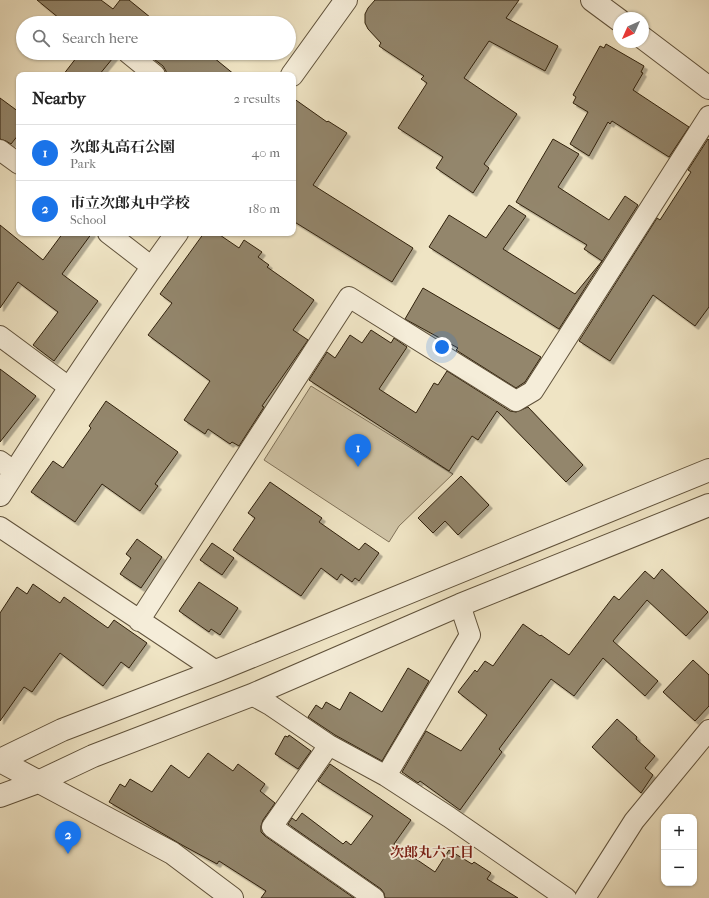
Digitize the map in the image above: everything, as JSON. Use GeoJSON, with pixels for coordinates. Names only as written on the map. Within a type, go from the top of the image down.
{"type":"FeatureCollection","features":[{"type":"Feature","properties":{"kind":"street"},"geometry":{"type":"LineString","coordinates":[[294,72],[346,0]]}},
{"type":"Feature","properties":{"kind":"street"},"geometry":{"type":"LineString","coordinates":[[592,0],[613,16]]}},
{"type":"Feature","properties":{"kind":"street"},"geometry":{"type":"LineString","coordinates":[[649,43],[709,88]]}},
{"type":"Feature","properties":{"kind":"street"},"geometry":{"type":"LineString","coordinates":[[137,60],[151,72]]}},
{"type":"Feature","properties":{"kind":"street"},"geometry":{"type":"LineString","coordinates":[[139,621],[349,297],[516,401],[533,391],[709,116]]}},
{"type":"Feature","properties":{"kind":"street"},"geometry":{"type":"LineString","coordinates":[[0,150],[16,162]]}},
{"type":"Feature","properties":{"kind":"street"},"geometry":{"type":"LineString","coordinates":[[112,236],[152,267]]}},
{"type":"Feature","properties":{"kind":"street"},"geometry":{"type":"LineString","coordinates":[[0,495],[8,466],[70,388],[175,236]]}},
{"type":"Feature","properties":{"kind":"street"},"geometry":{"type":"LineString","coordinates":[[0,336],[70,388]]}},
{"type":"Feature","properties":{"kind":"street"},"geometry":{"type":"LineString","coordinates":[[0,761],[62,730],[216,671],[709,470]]}},
{"type":"Feature","properties":{"kind":"street"},"geometry":{"type":"LineString","coordinates":[[0,796],[38,782],[93,756],[252,695],[460,605],[709,505]]}},
{"type":"Feature","properties":{"kind":"street"},"geometry":{"type":"LineString","coordinates":[[0,527],[216,671]]}},
{"type":"Feature","properties":{"kind":"street"},"geometry":{"type":"LineString","coordinates":[[386,776],[470,635],[460,605]]}},
{"type":"Feature","properties":{"kind":"street"},"geometry":{"type":"LineString","coordinates":[[252,695],[270,705],[330,745],[386,776],[449,817],[566,898]]}},
{"type":"Feature","properties":{"kind":"street"},"geometry":{"type":"LineString","coordinates":[[585,898],[634,821],[709,730]]}},
{"type":"Feature","properties":{"kind":"street"},"geometry":{"type":"LineString","coordinates":[[330,745],[272,827],[374,898]]}},
{"type":"Feature","properties":{"kind":"street"},"geometry":{"type":"LineString","coordinates":[[0,761],[172,853],[232,898]]}},
{"type":"Feature","properties":{"kind":"shaded area"},"geometry":{"type":"Polygon","coordinates":[[[311,386],[453,474],[399,526],[389,542],[264,460],[311,386]]]}},
{"type":"Feature","properties":{"kind":"building"},"geometry":{"type":"Polygon","coordinates":[[[37,0],[101,0],[113,9],[120,0],[129,0],[149,16],[56,16],[37,0]]]}},
{"type":"Feature","properties":{"kind":"building"},"geometry":{"type":"Polygon","coordinates":[[[375,0],[519,0],[506,18],[558,46],[545,71],[489,41],[464,78],[517,114],[484,164],[489,168],[473,193],[436,168],[443,157],[398,128],[427,83],[421,79],[424,76],[379,46],[381,43],[368,29],[365,23],[365,14],[375,0]]]}},
{"type":"Feature","properties":{"kind":"building"},"geometry":{"type":"Polygon","coordinates":[[[606,44],[644,66],[641,72],[643,73],[633,90],[689,127],[669,157],[612,121],[610,124],[608,122],[589,156],[570,144],[588,112],[573,103],[576,97],[573,95],[600,46],[604,48],[606,44]]]}},
{"type":"Feature","properties":{"kind":"building"},"geometry":{"type":"Polygon","coordinates":[[[75,60],[111,60],[101,72],[65,72],[75,60]]]}},
{"type":"Feature","properties":{"kind":"building"},"geometry":{"type":"Polygon","coordinates":[[[155,60],[217,60],[231,72],[166,72],[163,66],[155,60]]]}},
{"type":"Feature","properties":{"kind":"building"},"geometry":{"type":"Polygon","coordinates":[[[0,98],[16,110],[16,138],[11,144],[0,139],[0,98]]]}},
{"type":"Feature","properties":{"kind":"building"},"geometry":{"type":"Polygon","coordinates":[[[296,100],[327,122],[328,121],[347,133],[313,185],[413,248],[392,282],[296,223],[296,100]]]}},
{"type":"Feature","properties":{"kind":"building"},"geometry":{"type":"Polygon","coordinates":[[[553,139],[579,154],[558,187],[609,220],[625,196],[638,205],[559,329],[429,247],[449,215],[486,238],[509,205],[526,216],[503,249],[575,294],[602,261],[584,249],[587,245],[516,202],[553,139]]]}},
{"type":"Feature","properties":{"kind":"building"},"geometry":{"type":"Polygon","coordinates":[[[708,139],[709,307],[695,326],[653,295],[610,361],[579,341],[657,218],[660,220],[691,172],[688,170],[708,139]]]}},
{"type":"Feature","properties":{"kind":"building"},"geometry":{"type":"Polygon","coordinates":[[[0,225],[43,260],[61,236],[90,236],[62,274],[98,301],[54,361],[33,345],[58,312],[18,282],[0,308],[0,225]]]}},
{"type":"Feature","properties":{"kind":"building"},"geometry":{"type":"Polygon","coordinates":[[[202,236],[221,236],[239,248],[244,240],[262,252],[258,257],[269,265],[267,267],[314,300],[293,330],[308,340],[262,406],[264,407],[239,446],[232,442],[230,444],[208,429],[205,434],[184,420],[210,381],[148,335],[172,303],[160,294],[202,236]]]}},
{"type":"Feature","properties":{"kind":"building"},"geometry":{"type":"Polygon","coordinates":[[[423,288],[541,357],[525,382],[516,388],[456,350],[458,348],[405,319],[423,288]]]}},
{"type":"Feature","properties":{"kind":"building"},"geometry":{"type":"Polygon","coordinates":[[[371,330],[391,343],[394,338],[407,347],[379,389],[416,413],[434,383],[438,385],[447,371],[510,411],[516,412],[528,407],[583,465],[566,482],[497,411],[478,440],[472,436],[449,471],[309,380],[327,352],[335,358],[350,335],[362,343],[371,330]]]}},
{"type":"Feature","properties":{"kind":"building"},"geometry":{"type":"Polygon","coordinates":[[[0,369],[36,396],[0,442],[0,369]]]}},
{"type":"Feature","properties":{"kind":"building"},"geometry":{"type":"Polygon","coordinates":[[[106,401],[178,452],[155,484],[158,486],[140,511],[102,484],[75,522],[31,492],[53,461],[63,468],[91,428],[89,426],[106,401]]]}},
{"type":"Feature","properties":{"kind":"building"},"geometry":{"type":"Polygon","coordinates":[[[461,476],[489,505],[458,535],[445,521],[433,533],[418,518],[461,476]]]}},
{"type":"Feature","properties":{"kind":"building"},"geometry":{"type":"Polygon","coordinates":[[[270,482],[322,518],[319,522],[359,550],[365,543],[379,553],[359,581],[355,578],[352,582],[341,574],[337,580],[321,568],[301,596],[233,550],[255,518],[248,513],[270,482]]]}},
{"type":"Feature","properties":{"kind":"building"},"geometry":{"type":"Polygon","coordinates":[[[137,539],[162,557],[141,588],[120,574],[131,558],[126,554],[137,539]]]}},
{"type":"Feature","properties":{"kind":"building"},"geometry":{"type":"Polygon","coordinates":[[[212,543],[234,558],[222,575],[200,560],[212,543]]]}},
{"type":"Feature","properties":{"kind":"building"},"geometry":{"type":"Polygon","coordinates":[[[662,569],[708,612],[686,636],[647,600],[613,641],[658,681],[645,696],[603,658],[574,696],[551,679],[499,749],[502,752],[460,810],[420,781],[418,783],[402,772],[426,731],[461,751],[487,715],[458,692],[475,670],[477,672],[485,661],[493,666],[523,624],[569,655],[614,596],[619,600],[645,571],[654,579],[662,569]]]}},
{"type":"Feature","properties":{"kind":"building"},"geometry":{"type":"Polygon","coordinates":[[[199,582],[238,608],[220,635],[211,629],[209,632],[179,611],[199,582]]]}},
{"type":"Feature","properties":{"kind":"building"},"geometry":{"type":"Polygon","coordinates":[[[33,584],[60,603],[64,597],[108,628],[114,620],[147,643],[129,668],[121,662],[103,686],[60,653],[32,692],[24,687],[0,721],[0,613],[17,587],[27,594],[33,584]]]}},
{"type":"Feature","properties":{"kind":"building"},"geometry":{"type":"Polygon","coordinates":[[[693,660],[709,675],[709,706],[695,721],[663,692],[693,660]]]}},
{"type":"Feature","properties":{"kind":"building"},"geometry":{"type":"Polygon","coordinates":[[[408,668],[429,681],[382,761],[335,735],[308,717],[316,705],[322,709],[326,702],[340,710],[350,692],[382,712],[408,668]]]}},
{"type":"Feature","properties":{"kind":"building"},"geometry":{"type":"Polygon","coordinates":[[[617,719],[655,756],[645,768],[653,775],[641,793],[592,747],[617,719]]]}},
{"type":"Feature","properties":{"kind":"building"},"geometry":{"type":"Polygon","coordinates":[[[289,735],[311,751],[298,769],[275,754],[285,736],[288,737],[289,735]]]}},
{"type":"Feature","properties":{"kind":"building"},"geometry":{"type":"Polygon","coordinates":[[[208,753],[233,771],[238,764],[265,784],[260,791],[275,803],[263,820],[261,826],[261,832],[265,836],[354,898],[261,898],[266,891],[219,861],[217,864],[109,802],[120,784],[125,787],[130,779],[152,792],[171,765],[189,778],[208,753]]]}},
{"type":"Feature","properties":{"kind":"building"},"geometry":{"type":"Polygon","coordinates":[[[330,764],[411,820],[394,844],[435,872],[449,850],[472,864],[474,862],[491,873],[487,879],[518,898],[385,898],[381,889],[288,824],[292,818],[296,821],[302,813],[343,844],[346,841],[351,845],[373,816],[318,781],[330,764]]]}},
{"type":"Feature","properties":{"kind":"place","name":"次郎丸高石公園"},"geometry":{"type":"Point","coordinates":[358,467]}},
{"type":"Feature","properties":{"kind":"place","name":"市立次郎丸中学校"},"geometry":{"type":"Point","coordinates":[68,854]}},
{"type":"Feature","properties":{"kind":"district","name":"次郎丸六丁目"},"geometry":{"type":"Point","coordinates":[432,852]}}]}
